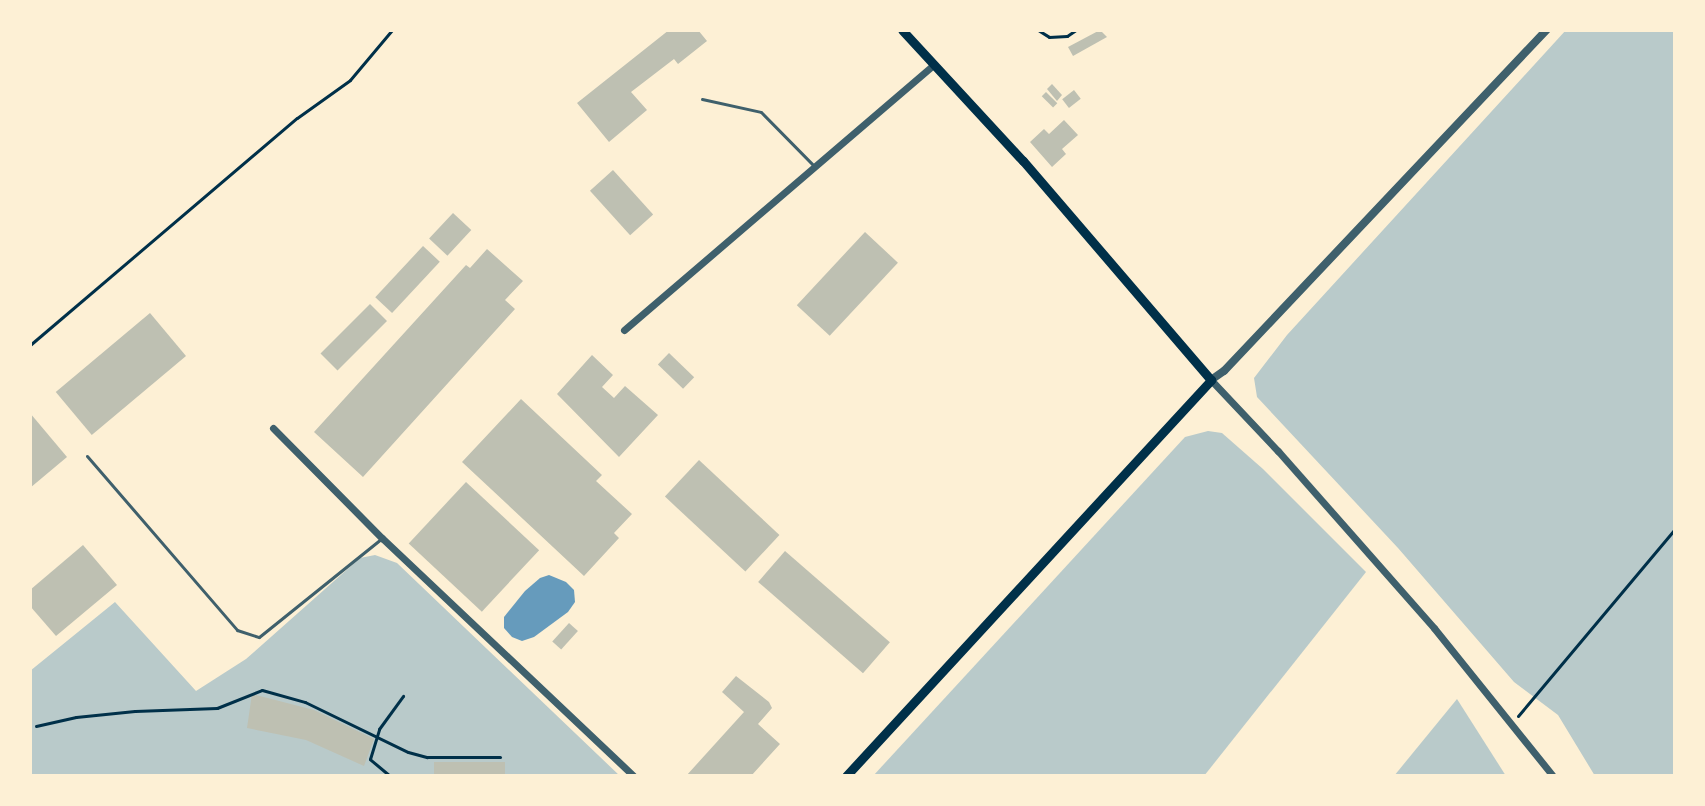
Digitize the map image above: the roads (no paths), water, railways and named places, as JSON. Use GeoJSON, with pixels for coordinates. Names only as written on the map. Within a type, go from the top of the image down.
{"type":"FeatureCollection","features":[{"type":"Feature","properties":{"kind":"main road"},"geometry":{"type":"LineString","coordinates":[[846,776],[1211,380],[1023,161],[902,30]]}},
{"type":"Feature","properties":{"kind":"street"},"geometry":{"type":"LineString","coordinates":[[1547,30],[1224,371],[1211,380],[1288,462],[1513,721],[1553,776]]}},
{"type":"Feature","properties":{"kind":"street"},"geometry":{"type":"LineString","coordinates":[[624,330],[932,66]]}},
{"type":"Feature","properties":{"kind":"street"},"geometry":{"type":"LineString","coordinates":[[273,428],[382,538],[634,776]]}},
{"type":"Feature","properties":{"kind":"lane"},"geometry":{"type":"LineString","coordinates":[[702,99],[761,112],[815,167]]}},
{"type":"Feature","properties":{"kind":"lane"},"geometry":{"type":"LineString","coordinates":[[87,456],[237,630],[259,637],[382,538]]}},
{"type":"Feature","properties":{"kind":"water"},"geometry":{"type":"Polygon","coordinates":[[[549,575],[566,582],[574,590],[575,602],[568,612],[534,637],[522,641],[512,637],[504,628],[504,617],[525,591],[540,578],[549,575]]]}}]}
